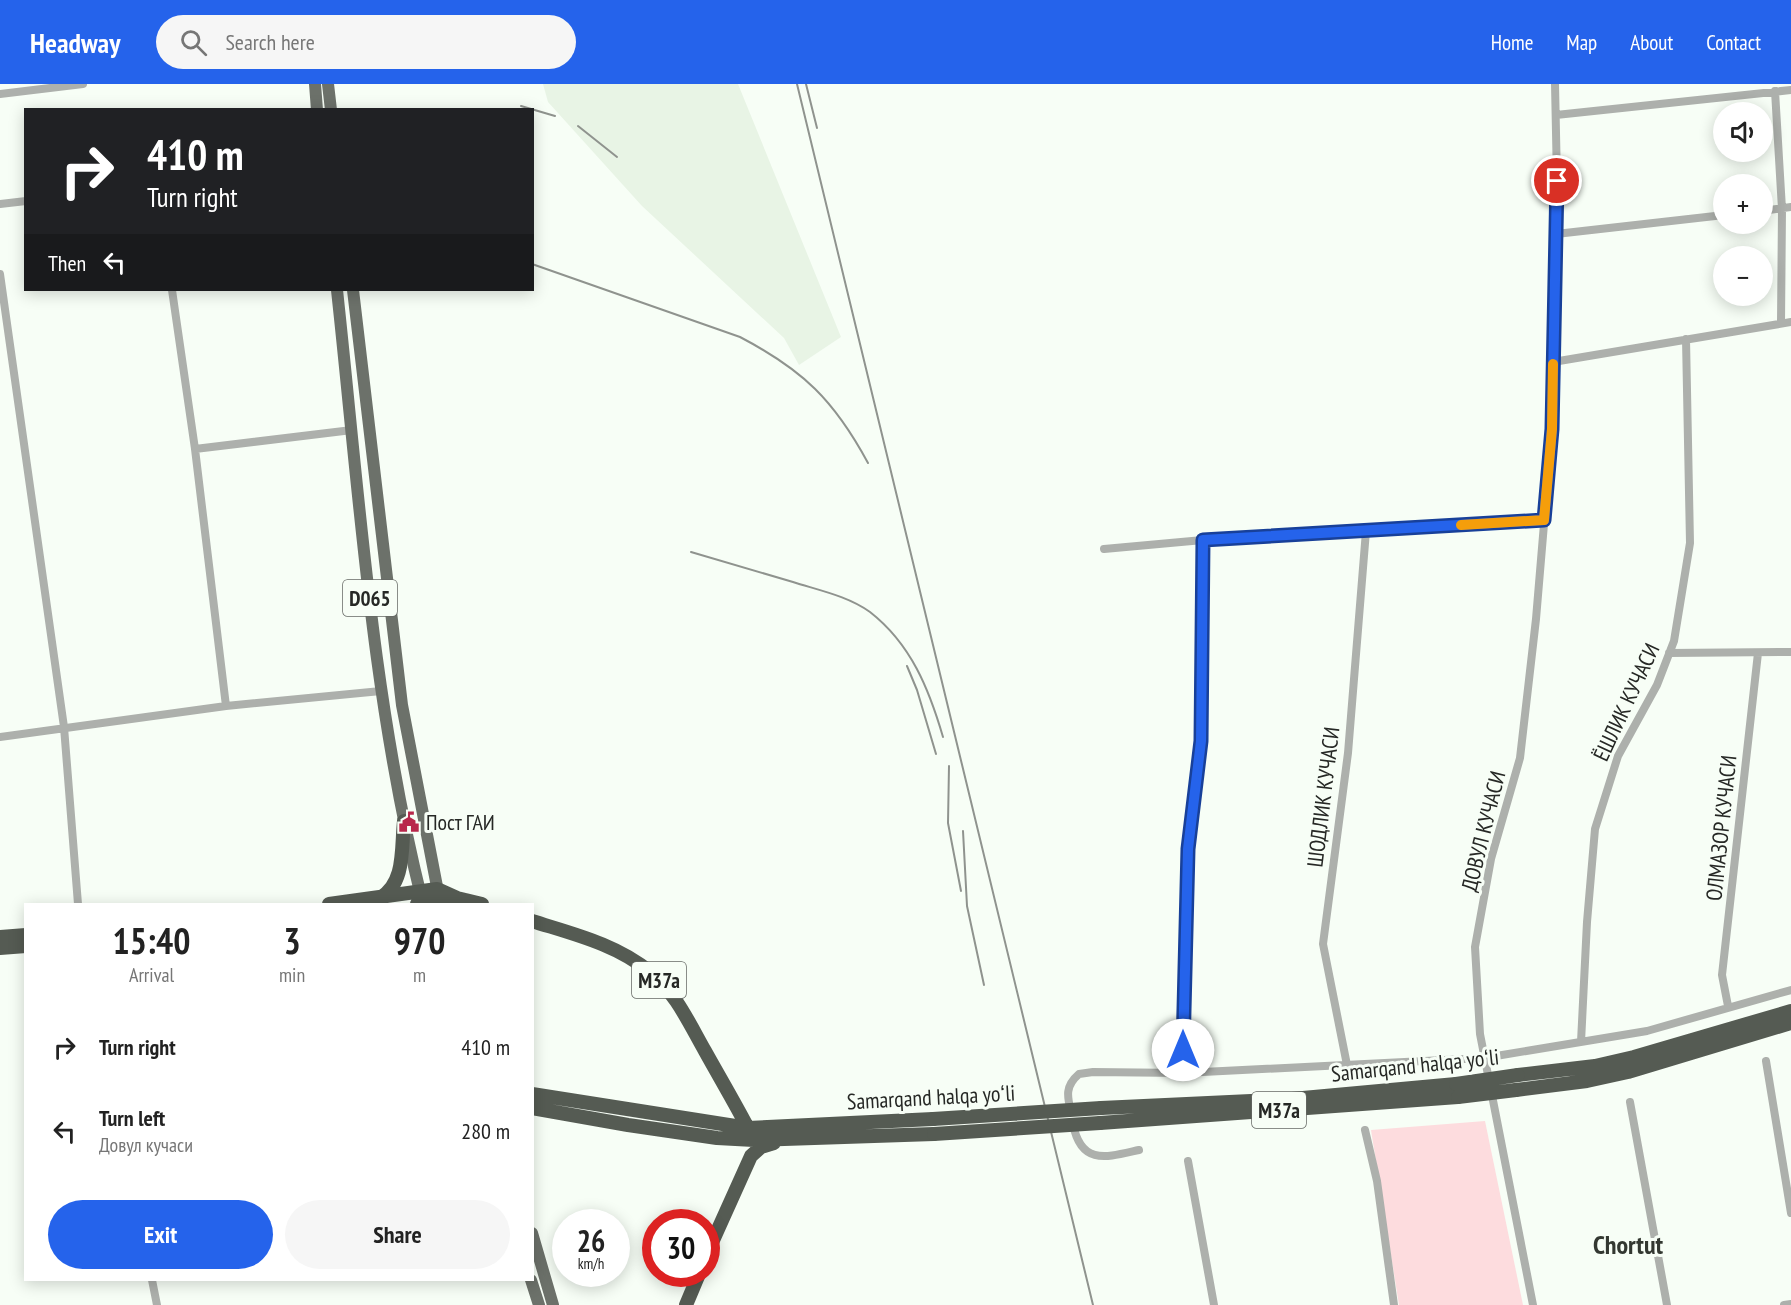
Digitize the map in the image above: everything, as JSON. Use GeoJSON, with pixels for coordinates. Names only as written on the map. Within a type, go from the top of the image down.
{"type":"FeatureCollection","features":[{"type":"Feature","properties":{"kind":"highway"},"geometry":{"type":"LineString","coordinates":[[380,898],[391,889],[397,876],[404,821]]}},
{"type":"Feature","properties":{"kind":"highway"},"geometry":{"type":"LineString","coordinates":[[338,903],[380,898],[420,901],[457,898],[479,903]]}},
{"type":"Feature","properties":{"kind":"highway","name":"M37a"},"geometry":{"type":"LineString","coordinates":[[534,922],[603,945],[650,972],[677,1002],[733,1099]]}},
{"type":"Feature","properties":{"kind":"highway"},"geometry":{"type":"LineString","coordinates":[[0,937],[24,935]]}},
{"type":"Feature","properties":{"kind":"highway"},"geometry":{"type":"LineString","coordinates":[[5,948],[24,946]]}},
{"type":"Feature","properties":{"kind":"highway","name":"Samarqand halqa yoʻli"},"geometry":{"type":"LineString","coordinates":[[534,1108],[648,1128],[796,1138],[934,1134],[1100,1123],[1457,1091],[1518,1075],[1595,1066],[1634,1057],[1791,1011]]}},
{"type":"Feature","properties":{"kind":"highway","name":"Samarqand halqa yoʻli"},"geometry":{"type":"LineString","coordinates":[[534,1094],[751,1134],[769,1127],[1101,1108],[1516,1090],[1587,1081],[1628,1072],[1791,1023]]}},
{"type":"Feature","properties":{"kind":"highway"},"geometry":{"type":"LineString","coordinates":[[733,1099],[750,1120],[769,1127]]}},
{"type":"Feature","properties":{"kind":"highway"},"geometry":{"type":"LineString","coordinates":[[733,1099],[751,1134]]}},
{"type":"Feature","properties":{"kind":"highway","name":"M37a"},"geometry":{"type":"LineString","coordinates":[[720,1225],[751,1156],[767,1144],[796,1138]]}},
{"type":"Feature","properties":{"kind":"highway"},"geometry":{"type":"LineString","coordinates":[[686,1305],[694,1287]]}},
{"type":"Feature","properties":{"kind":"main road"},"geometry":{"type":"LineString","coordinates":[[315,84],[317,108]]}},
{"type":"Feature","properties":{"kind":"main road"},"geometry":{"type":"LineString","coordinates":[[328,84],[331,108]]}},
{"type":"Feature","properties":{"kind":"main road","name":"D065"},"geometry":{"type":"LineString","coordinates":[[337,291],[381,691],[420,901]]}},
{"type":"Feature","properties":{"kind":"main road","name":"D065"},"geometry":{"type":"LineString","coordinates":[[353,291],[402,705],[439,899]]}},
{"type":"Feature","properties":{"kind":"main road"},"geometry":{"type":"LineString","coordinates":[[534,1240],[553,1305]]}},
{"type":"Feature","properties":{"kind":"main road"},"geometry":{"type":"LineString","coordinates":[[531,1281],[538,1305]]}},
{"type":"Feature","properties":{"kind":"street"},"geometry":{"type":"LineString","coordinates":[[0,94],[83,84]]}},
{"type":"Feature","properties":{"kind":"street","name":"ДОВУЛ КУЧАСИ"},"geometry":{"type":"LineString","coordinates":[[1533,1305],[1480,1034],[1475,947],[1491,859],[1520,758],[1536,620],[1552,429],[1556,234],[1555,84]]}},
{"type":"Feature","properties":{"kind":"street"},"geometry":{"type":"LineString","coordinates":[[1556,115],[1791,90]]}},
{"type":"Feature","properties":{"kind":"street"},"geometry":{"type":"LineString","coordinates":[[1776,92],[1782,209],[1781,323]]}},
{"type":"Feature","properties":{"kind":"street"},"geometry":{"type":"LineString","coordinates":[[0,204],[24,201]]}},
{"type":"Feature","properties":{"kind":"street"},"geometry":{"type":"LineString","coordinates":[[1773,210],[1791,207]]}},
{"type":"Feature","properties":{"kind":"street"},"geometry":{"type":"LineString","coordinates":[[1556,234],[1713,217]]}},
{"type":"Feature","properties":{"kind":"street"},"geometry":{"type":"LineString","coordinates":[[0,274],[64,727],[78,903]]}},
{"type":"Feature","properties":{"kind":"street"},"geometry":{"type":"LineString","coordinates":[[172,291],[195,449],[226,706]]}},
{"type":"Feature","properties":{"kind":"street"},"geometry":{"type":"LineString","coordinates":[[1553,362],[1791,322]]}},
{"type":"Feature","properties":{"kind":"street","name":"ЁШЛИК КУЧАСИ"},"geometry":{"type":"LineString","coordinates":[[1581,1042],[1587,922],[1595,829],[1618,756],[1657,685],[1674,641],[1690,543],[1686,339]]}},
{"type":"Feature","properties":{"kind":"street"},"geometry":{"type":"LineString","coordinates":[[195,449],[352,430]]}},
{"type":"Feature","properties":{"kind":"street"},"geometry":{"type":"LineString","coordinates":[[1104,549],[1203,540],[1544,520]]}},
{"type":"Feature","properties":{"kind":"street","name":"ШОДЛИК КУЧАСИ"},"geometry":{"type":"LineString","coordinates":[[1347,1065],[1323,944],[1348,753],[1366,531]]}},
{"type":"Feature","properties":{"kind":"street"},"geometry":{"type":"LineString","coordinates":[[1183,1073],[1188,849],[1201,741],[1203,540]]}},
{"type":"Feature","properties":{"kind":"street"},"geometry":{"type":"LineString","coordinates":[[1669,653],[1791,652]]}},
{"type":"Feature","properties":{"kind":"street","name":"ОЛМАЗОР КУЧАСИ"},"geometry":{"type":"LineString","coordinates":[[1728,1006],[1722,975],[1758,653]]}},
{"type":"Feature","properties":{"kind":"street"},"geometry":{"type":"LineString","coordinates":[[0,737],[226,706],[381,691]]}},
{"type":"Feature","properties":{"kind":"street"},"geometry":{"type":"LineString","coordinates":[[5,948],[24,955]]}},
{"type":"Feature","properties":{"kind":"street"},"geometry":{"type":"LineString","coordinates":[[1139,1150],[1104,1157],[1094,1156],[1084,1149],[1075,1135],[1067,1093],[1069,1086],[1079,1074],[1093,1072],[1183,1073],[1484,1058],[1647,1031],[1728,1006],[1791,990]]}},
{"type":"Feature","properties":{"kind":"street"},"geometry":{"type":"LineString","coordinates":[[1766,1061],[1791,1213]]}},
{"type":"Feature","properties":{"kind":"street"},"geometry":{"type":"LineString","coordinates":[[1630,1102],[1666,1305]]}},
{"type":"Feature","properties":{"kind":"street"},"geometry":{"type":"LineString","coordinates":[[1365,1130],[1377,1181],[1394,1305]]}},
{"type":"Feature","properties":{"kind":"street"},"geometry":{"type":"LineString","coordinates":[[1188,1161],[1214,1305]]}},
{"type":"Feature","properties":{"kind":"street"},"geometry":{"type":"LineString","coordinates":[[152,1281],[158,1305]]}},
{"type":"Feature","properties":{"kind":"street"},"geometry":{"type":"LineString","coordinates":[[1784,1305],[1791,1304]]}},
{"type":"Feature","properties":{"kind":"shaded area"},"geometry":{"type":"Polygon","coordinates":[[[543,84],[738,84],[841,337],[799,365],[784,338],[642,206],[548,102],[543,84]]]}},
{"type":"Feature","properties":{"kind":"shaded area"},"geometry":{"type":"Polygon","coordinates":[[[1485,1121],[1523,1305],[1399,1305],[1371,1130],[1485,1121]]]}},
{"type":"Feature","properties":{"kind":"railway"},"geometry":{"type":"LineString","coordinates":[[797,84],[1093,1305]]}},
{"type":"Feature","properties":{"kind":"railway"},"geometry":{"type":"LineString","coordinates":[[806,84],[817,128]]}},
{"type":"Feature","properties":{"kind":"railway"},"geometry":{"type":"LineString","coordinates":[[521,106],[528,108]]}},
{"type":"Feature","properties":{"kind":"railway"},"geometry":{"type":"LineString","coordinates":[[534,110],[555,116]]}},
{"type":"Feature","properties":{"kind":"railway"},"geometry":{"type":"LineString","coordinates":[[578,126],[617,157]]}},
{"type":"Feature","properties":{"kind":"railway"},"geometry":{"type":"LineString","coordinates":[[534,265],[740,337],[762,349],[799,375],[829,404],[843,421],[868,463]]}},
{"type":"Feature","properties":{"kind":"railway"},"geometry":{"type":"LineString","coordinates":[[691,552],[833,594],[870,612],[897,638],[917,668],[943,737]]}},
{"type":"Feature","properties":{"kind":"railway"},"geometry":{"type":"LineString","coordinates":[[907,666],[917,690],[936,754]]}},
{"type":"Feature","properties":{"kind":"railway"},"geometry":{"type":"LineString","coordinates":[[949,766],[948,823],[961,891]]}},
{"type":"Feature","properties":{"kind":"railway"},"geometry":{"type":"LineString","coordinates":[[963,831],[967,906],[984,985]]}},
{"type":"Feature","properties":{"kind":"slow traffic"},"geometry":{"type":"LineString","coordinates":[[1461,525],[1544,520],[1552,429],[1553,364]]}},
{"type":"Feature","properties":{"kind":"place","name":"Пост ГАИ"},"geometry":{"type":"Point","coordinates":[409,822]}},
{"type":"Feature","properties":{"kind":"district","name":"Chortut"},"geometry":{"type":"Point","coordinates":[1628,1244]}},
{"type":"Feature","properties":{"kind":"route"},"geometry":{"type":"LineString","coordinates":[[1183,1050],[1188,849],[1201,741],[1203,540],[1544,520],[1552,429],[1557,181]]}}]}
